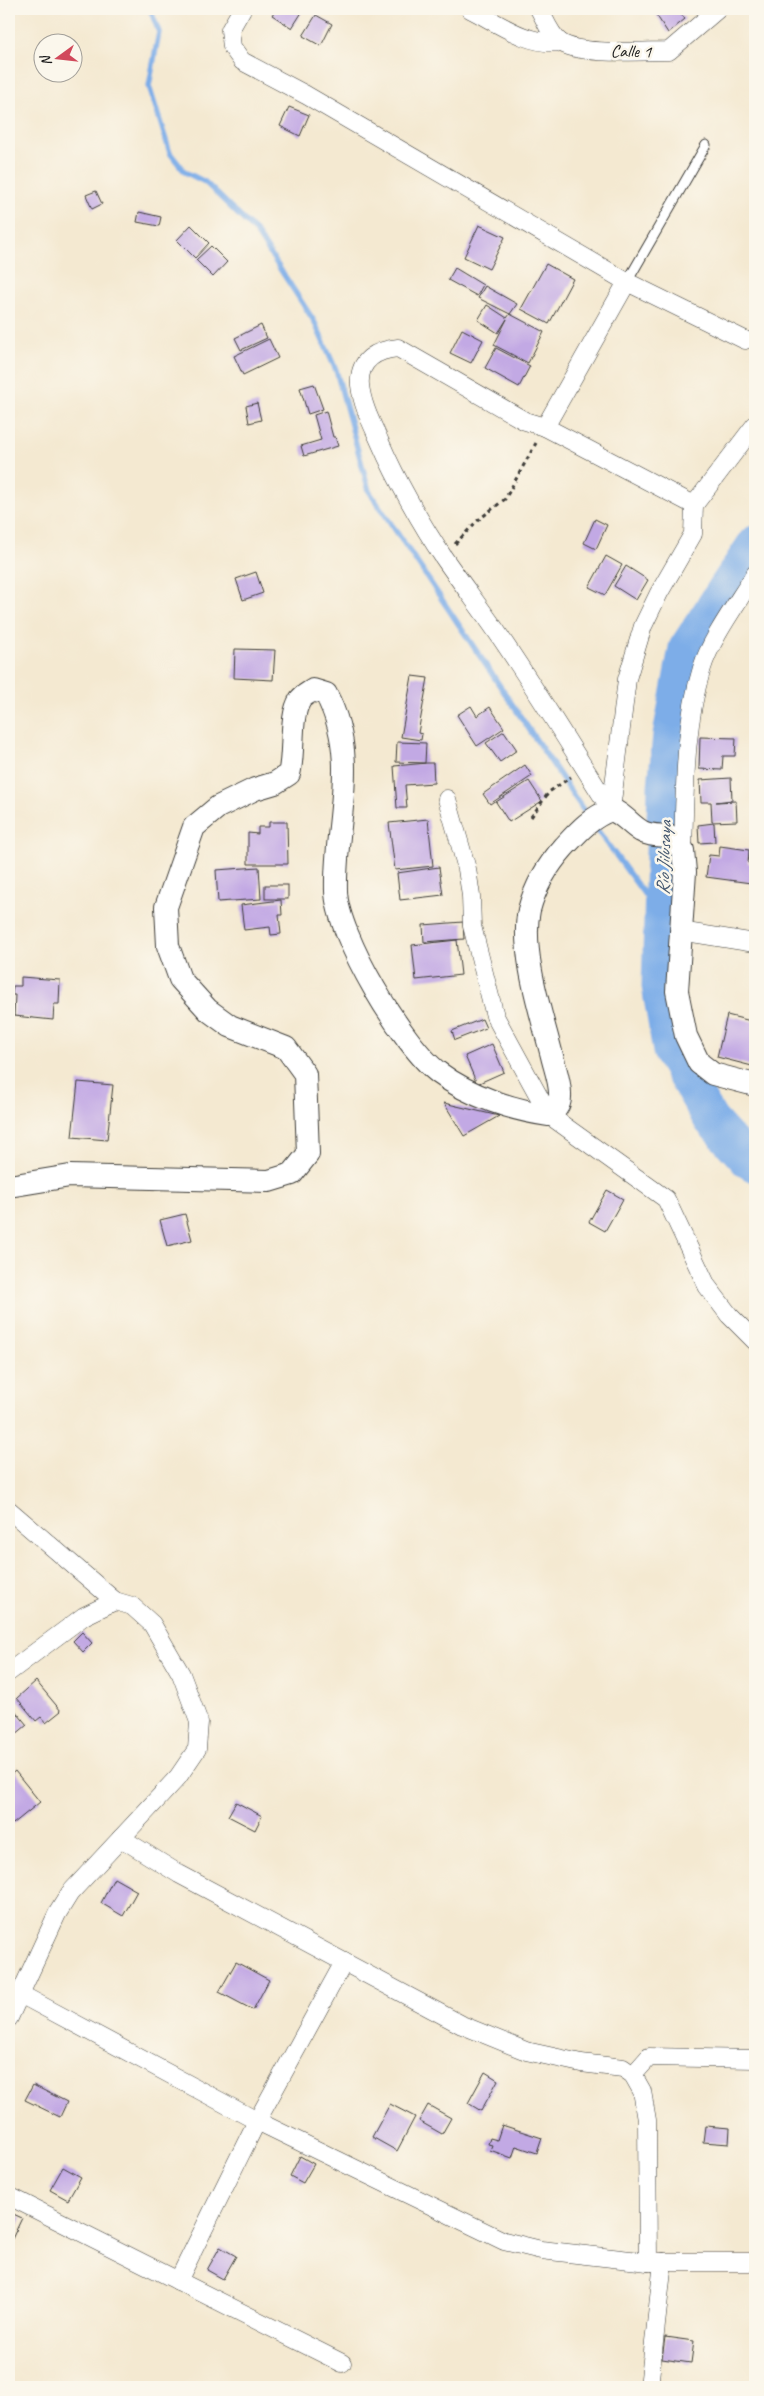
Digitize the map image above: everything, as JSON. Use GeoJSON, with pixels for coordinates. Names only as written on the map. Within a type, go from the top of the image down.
{"type":"FeatureCollection","features":[{"type":"Feature","properties":{"kind":"street"},"geometry":{"type":"LineString","coordinates":[[242,9],[230,30],[232,47],[242,61],[323,105],[627,282],[745,340]]}},
{"type":"Feature","properties":{"kind":"street","name":"Calle 1"},"geometry":{"type":"LineString","coordinates":[[470,9],[524,37],[546,44],[560,42],[590,50],[669,51],[718,9]]}},
{"type":"Feature","properties":{"kind":"street"},"geometry":{"type":"LineString","coordinates":[[539,9],[552,34],[560,42]]}},
{"type":"Feature","properties":{"kind":"street"},"geometry":{"type":"LineString","coordinates":[[545,427],[627,282]]}},
{"type":"Feature","properties":{"kind":"street"},"geometry":{"type":"LineString","coordinates":[[597,818],[505,643],[442,556],[386,458],[366,411],[360,384],[362,370],[369,357],[381,350],[398,348],[525,421],[545,427],[694,504]]}},
{"type":"Feature","properties":{"kind":"street"},"geometry":{"type":"LineString","coordinates":[[597,818],[627,679],[643,626],[659,593],[693,534],[694,504],[755,425]]}},
{"type":"Feature","properties":{"kind":"street"},"geometry":{"type":"LineString","coordinates":[[667,840],[686,780],[692,713],[702,666],[755,574]]}},
{"type":"Feature","properties":{"kind":"street"},"geometry":{"type":"LineString","coordinates":[[9,1186],[70,1176],[270,1181],[292,1174],[308,1154],[305,1074],[286,1048],[230,1026],[208,1010],[180,979],[168,946],[166,907],[194,827],[218,807],[255,789],[275,783],[288,774],[293,759],[296,711],[300,699],[312,690],[326,694],[329,698],[339,727],[344,750],[346,783],[336,859],[336,894],[343,927],[367,973],[413,1047],[439,1073],[465,1089],[508,1106],[549,1115],[666,1199],[707,1286],[730,1315],[755,1341]]}},
{"type":"Feature","properties":{"kind":"street"},"geometry":{"type":"LineString","coordinates":[[447,799],[467,869],[471,896],[472,926],[496,1016],[549,1115]]}},
{"type":"Feature","properties":{"kind":"street"},"geometry":{"type":"LineString","coordinates":[[549,1115],[557,1109],[560,1097],[528,949],[529,911],[540,882],[558,855],[597,818],[617,811],[641,831],[667,840],[685,872],[677,991],[680,1015],[700,1063],[713,1074],[755,1085]]}},
{"type":"Feature","properties":{"kind":"street"},"geometry":{"type":"LineString","coordinates":[[680,931],[755,943]]}},
{"type":"Feature","properties":{"kind":"street"},"geometry":{"type":"LineString","coordinates":[[9,1510],[115,1602],[132,1606],[152,1624],[181,1674],[200,1722],[197,1749],[178,1777],[70,1892],[57,1914],[9,2018]]}},
{"type":"Feature","properties":{"kind":"street"},"geometry":{"type":"LineString","coordinates":[[9,1672],[84,1616],[115,1602]]}},
{"type":"Feature","properties":{"kind":"street"},"geometry":{"type":"LineString","coordinates":[[121,1838],[179,1874],[462,2026],[526,2051],[581,2063],[623,2068],[633,2075],[642,2091],[647,2120],[655,2262],[649,2387]]}},
{"type":"Feature","properties":{"kind":"street"},"geometry":{"type":"LineString","coordinates":[[178,2281],[257,2121],[344,1962]]}},
{"type":"Feature","properties":{"kind":"street"},"geometry":{"type":"LineString","coordinates":[[20,1994],[257,2121],[466,2225],[504,2241],[541,2250],[655,2262],[755,2262]]}},
{"type":"Feature","properties":{"kind":"street"},"geometry":{"type":"LineString","coordinates":[[633,2075],[650,2057],[755,2059]]}},
{"type":"Feature","properties":{"kind":"street"},"geometry":{"type":"LineString","coordinates":[[9,2196],[342,2363]]}},
{"type":"Feature","properties":{"kind":"lane"},"geometry":{"type":"LineString","coordinates":[[627,282],[706,145]]}},
{"type":"Feature","properties":{"kind":"path"},"geometry":{"type":"LineString","coordinates":[[442,556],[477,521],[505,499],[545,427]]}},
{"type":"Feature","properties":{"kind":"path"},"geometry":{"type":"LineString","coordinates":[[532,817],[542,801],[567,779]]}},
{"type":"Feature","properties":{"kind":"building"},"geometry":{"type":"Polygon","coordinates":[[[276,9],[304,9],[292,28],[272,15],[276,9]]]}},
{"type":"Feature","properties":{"kind":"building"},"geometry":{"type":"Polygon","coordinates":[[[660,9],[677,9],[685,19],[668,33],[655,13],[660,9]]]}},
{"type":"Feature","properties":{"kind":"building"},"geometry":{"type":"Polygon","coordinates":[[[316,15],[332,24],[321,46],[303,36],[316,15]]]}},
{"type":"Feature","properties":{"kind":"building"},"geometry":{"type":"Polygon","coordinates":[[[289,107],[309,115],[300,136],[280,126],[289,107]]]}},
{"type":"Feature","properties":{"kind":"building"},"geometry":{"type":"Polygon","coordinates":[[[96,191],[102,204],[92,209],[86,195],[96,191]]]}},
{"type":"Feature","properties":{"kind":"building"},"geometry":{"type":"Polygon","coordinates":[[[139,212],[161,217],[159,226],[137,222],[139,212]]]}},
{"type":"Feature","properties":{"kind":"building"},"geometry":{"type":"Polygon","coordinates":[[[191,225],[209,243],[195,258],[177,240],[191,225]]]}},
{"type":"Feature","properties":{"kind":"building"},"geometry":{"type":"Polygon","coordinates":[[[479,225],[505,237],[489,269],[464,257],[479,225]]]}},
{"type":"Feature","properties":{"kind":"building"},"geometry":{"type":"Polygon","coordinates":[[[211,246],[227,262],[213,277],[196,260],[211,246]]]}},
{"type":"Feature","properties":{"kind":"building"},"geometry":{"type":"Polygon","coordinates":[[[546,264],[573,279],[549,324],[521,309],[546,264]]]}},
{"type":"Feature","properties":{"kind":"building"},"geometry":{"type":"Polygon","coordinates":[[[455,268],[483,285],[477,296],[448,280],[455,268]]]}},
{"type":"Feature","properties":{"kind":"building"},"geometry":{"type":"Polygon","coordinates":[[[485,286],[517,304],[510,314],[478,298],[485,286]]]}},
{"type":"Feature","properties":{"kind":"building"},"geometry":{"type":"Polygon","coordinates":[[[487,305],[507,318],[510,314],[544,332],[528,363],[494,345],[507,319],[498,333],[478,320],[487,305]]]}},
{"type":"Feature","properties":{"kind":"building"},"geometry":{"type":"Polygon","coordinates":[[[261,325],[267,338],[241,350],[235,338],[261,325]]]}},
{"type":"Feature","properties":{"kind":"building"},"geometry":{"type":"Polygon","coordinates":[[[462,329],[483,340],[471,363],[450,353],[462,329]]]}},
{"type":"Feature","properties":{"kind":"building"},"geometry":{"type":"Polygon","coordinates":[[[269,339],[278,358],[243,375],[234,356],[269,339]]]}},
{"type":"Feature","properties":{"kind":"building"},"geometry":{"type":"Polygon","coordinates":[[[496,348],[530,366],[519,387],[485,368],[496,348]]]}},
{"type":"Feature","properties":{"kind":"building"},"geometry":{"type":"Polygon","coordinates":[[[314,384],[323,409],[308,414],[300,388],[314,384]]]}},
{"type":"Feature","properties":{"kind":"building"},"geometry":{"type":"Polygon","coordinates":[[[257,403],[261,420],[249,423],[246,406],[257,403]]]}},
{"type":"Feature","properties":{"kind":"building"},"geometry":{"type":"Polygon","coordinates":[[[326,411],[333,437],[335,437],[338,446],[304,456],[301,446],[321,440],[314,415],[326,411]]]}},
{"type":"Feature","properties":{"kind":"building"},"geometry":{"type":"Polygon","coordinates":[[[595,519],[607,525],[596,549],[584,543],[595,519]]]}},
{"type":"Feature","properties":{"kind":"building"},"geometry":{"type":"Polygon","coordinates":[[[606,556],[622,565],[605,595],[589,587],[606,556]]]}},
{"type":"Feature","properties":{"kind":"building"},"geometry":{"type":"Polygon","coordinates":[[[626,566],[648,580],[636,600],[614,586],[626,566]]]}},
{"type":"Feature","properties":{"kind":"building"},"geometry":{"type":"Polygon","coordinates":[[[256,572],[263,593],[243,600],[236,579],[256,572]]]}},
{"type":"Feature","properties":{"kind":"building"},"geometry":{"type":"Polygon","coordinates":[[[235,649],[275,650],[273,680],[234,678],[235,649]]]}},
{"type":"Feature","properties":{"kind":"building"},"geometry":{"type":"Polygon","coordinates":[[[412,676],[428,678],[418,733],[422,734],[421,740],[401,737],[412,676]]]}},
{"type":"Feature","properties":{"kind":"building"},"geometry":{"type":"Polygon","coordinates":[[[471,706],[477,716],[490,707],[504,728],[477,746],[457,715],[471,706]]]}},
{"type":"Feature","properties":{"kind":"building"},"geometry":{"type":"Polygon","coordinates":[[[504,731],[517,750],[500,762],[486,743],[504,731]]]}},
{"type":"Feature","properties":{"kind":"building"},"geometry":{"type":"Polygon","coordinates":[[[700,737],[736,738],[735,756],[723,756],[722,770],[699,769],[700,737]]]}},
{"type":"Feature","properties":{"kind":"building"},"geometry":{"type":"Polygon","coordinates":[[[397,742],[426,743],[425,763],[396,762],[397,742]]]}},
{"type":"Feature","properties":{"kind":"building"},"geometry":{"type":"Polygon","coordinates":[[[433,763],[434,783],[405,785],[407,808],[397,808],[394,766],[433,763]]]}},
{"type":"Feature","properties":{"kind":"building"},"geometry":{"type":"Polygon","coordinates":[[[525,765],[532,776],[490,804],[483,794],[525,765]]]}},
{"type":"Feature","properties":{"kind":"building"},"geometry":{"type":"Polygon","coordinates":[[[731,778],[732,800],[716,802],[736,801],[737,821],[712,822],[711,802],[701,802],[700,780],[731,778]]]}},
{"type":"Feature","properties":{"kind":"building"},"geometry":{"type":"Polygon","coordinates":[[[529,781],[542,801],[509,822],[496,802],[529,781]]]}},
{"type":"Feature","properties":{"kind":"building"},"geometry":{"type":"Polygon","coordinates":[[[428,819],[433,866],[395,870],[389,823],[428,819]]]}},
{"type":"Feature","properties":{"kind":"building"},"geometry":{"type":"Polygon","coordinates":[[[269,822],[287,822],[288,864],[248,864],[248,833],[258,834],[258,827],[269,827],[269,822]]]}},
{"type":"Feature","properties":{"kind":"building"},"geometry":{"type":"Polygon","coordinates":[[[714,823],[715,842],[699,843],[698,825],[714,823]]]}},
{"type":"Feature","properties":{"kind":"building"},"geometry":{"type":"Polygon","coordinates":[[[720,846],[749,850],[748,863],[753,864],[751,883],[706,877],[709,855],[719,856],[720,846]]]}},
{"type":"Feature","properties":{"kind":"building"},"geometry":{"type":"Polygon","coordinates":[[[259,867],[261,899],[218,902],[216,870],[259,867]]]}},
{"type":"Feature","properties":{"kind":"building"},"geometry":{"type":"Polygon","coordinates":[[[439,867],[443,895],[400,900],[397,873],[439,867]]]}},
{"type":"Feature","properties":{"kind":"building"},"geometry":{"type":"Polygon","coordinates":[[[265,885],[288,885],[288,899],[265,899],[265,885]]]}},
{"type":"Feature","properties":{"kind":"building"},"geometry":{"type":"Polygon","coordinates":[[[281,900],[282,915],[279,915],[281,934],[271,935],[270,927],[244,930],[241,905],[281,900]]]}},
{"type":"Feature","properties":{"kind":"building"},"geometry":{"type":"Polygon","coordinates":[[[463,922],[464,939],[424,942],[423,925],[463,922]]]}},
{"type":"Feature","properties":{"kind":"building"},"geometry":{"type":"Polygon","coordinates":[[[457,940],[461,975],[416,980],[412,945],[457,940]]]}},
{"type":"Feature","properties":{"kind":"building"},"geometry":{"type":"Polygon","coordinates":[[[21,977],[60,980],[59,1004],[54,1004],[53,1020],[14,1016],[15,995],[12,995],[13,986],[21,986],[21,977]]]}},
{"type":"Feature","properties":{"kind":"building"},"geometry":{"type":"Polygon","coordinates":[[[727,1015],[755,1022],[755,1053],[752,1066],[717,1057],[727,1015]]]}},
{"type":"Feature","properties":{"kind":"building"},"geometry":{"type":"Polygon","coordinates":[[[482,1019],[486,1028],[455,1040],[452,1031],[482,1019]]]}},
{"type":"Feature","properties":{"kind":"building"},"geometry":{"type":"Polygon","coordinates":[[[492,1044],[504,1072],[477,1084],[465,1056],[492,1044]]]}},
{"type":"Feature","properties":{"kind":"building"},"geometry":{"type":"Polygon","coordinates":[[[78,1082],[113,1085],[107,1140],[72,1137],[78,1082]]]}},
{"type":"Feature","properties":{"kind":"building"},"geometry":{"type":"Polygon","coordinates":[[[444,1103],[499,1116],[464,1136],[444,1103]]]}},
{"type":"Feature","properties":{"kind":"building"},"geometry":{"type":"Polygon","coordinates":[[[607,1190],[623,1199],[605,1231],[589,1222],[607,1190]]]}},
{"type":"Feature","properties":{"kind":"building"},"geometry":{"type":"Polygon","coordinates":[[[185,1214],[192,1240],[167,1246],[160,1220],[185,1214]]]}},
{"type":"Feature","properties":{"kind":"building"},"geometry":{"type":"Polygon","coordinates":[[[82,1632],[92,1643],[83,1652],[73,1641],[82,1632]]]}},
{"type":"Feature","properties":{"kind":"building"},"geometry":{"type":"Polygon","coordinates":[[[36,1681],[61,1711],[46,1723],[41,1717],[36,1721],[17,1698],[36,1681]]]}},
{"type":"Feature","properties":{"kind":"building"},"geometry":{"type":"Polygon","coordinates":[[[9,1703],[27,1725],[9,1740],[9,1703]]]}},
{"type":"Feature","properties":{"kind":"building"},"geometry":{"type":"Polygon","coordinates":[[[15,1771],[40,1802],[13,1824],[9,1819],[9,1776],[15,1771]]]}},
{"type":"Feature","properties":{"kind":"building"},"geometry":{"type":"Polygon","coordinates":[[[236,1802],[262,1816],[255,1830],[228,1816],[236,1802]]]}},
{"type":"Feature","properties":{"kind":"building"},"geometry":{"type":"Polygon","coordinates":[[[114,1878],[137,1891],[123,1916],[101,1903],[114,1878]]]}},
{"type":"Feature","properties":{"kind":"building"},"geometry":{"type":"Polygon","coordinates":[[[236,1962],[269,1980],[253,2010],[219,1992],[236,1962]]]}},
{"type":"Feature","properties":{"kind":"building"},"geometry":{"type":"Polygon","coordinates":[[[485,2072],[498,2080],[481,2111],[468,2103],[485,2072]]]}},
{"type":"Feature","properties":{"kind":"building"},"geometry":{"type":"Polygon","coordinates":[[[33,2085],[67,2102],[60,2117],[25,2100],[33,2085]]]}},
{"type":"Feature","properties":{"kind":"building"},"geometry":{"type":"Polygon","coordinates":[[[390,2104],[415,2117],[397,2151],[372,2137],[390,2104]]]}},
{"type":"Feature","properties":{"kind":"building"},"geometry":{"type":"Polygon","coordinates":[[[428,2105],[451,2118],[442,2134],[419,2121],[428,2105]]]}},
{"type":"Feature","properties":{"kind":"building"},"geometry":{"type":"Polygon","coordinates":[[[502,2125],[542,2138],[537,2153],[516,2146],[512,2158],[490,2150],[492,2145],[488,2144],[490,2138],[497,2140],[502,2125]]]}},
{"type":"Feature","properties":{"kind":"building"},"geometry":{"type":"Polygon","coordinates":[[[705,2126],[730,2128],[729,2144],[703,2142],[705,2126]]]}},
{"type":"Feature","properties":{"kind":"building"},"geometry":{"type":"Polygon","coordinates":[[[300,2156],[314,2164],[303,2183],[290,2176],[300,2156]]]}},
{"type":"Feature","properties":{"kind":"building"},"geometry":{"type":"Polygon","coordinates":[[[63,2167],[81,2177],[68,2200],[50,2190],[63,2167]]]}},
{"type":"Feature","properties":{"kind":"building"},"geometry":{"type":"Polygon","coordinates":[[[9,2212],[22,2218],[11,2241],[9,2240],[9,2212]]]}},
{"type":"Feature","properties":{"kind":"building"},"geometry":{"type":"Polygon","coordinates":[[[220,2247],[236,2256],[223,2279],[207,2270],[220,2247]]]}},
{"type":"Feature","properties":{"kind":"building"},"geometry":{"type":"Polygon","coordinates":[[[665,2337],[694,2341],[691,2363],[662,2359],[665,2337]]]}},
{"type":"Feature","properties":{"kind":"waterway"},"geometry":{"type":"LineString","coordinates":[[150,9],[159,32],[149,86],[170,153],[185,172],[205,182],[256,232],[314,321],[336,370],[369,491],[588,817]]}},
{"type":"Feature","properties":{"kind":"waterway","name":"Río Jilusaya"},"geometry":{"type":"LineString","coordinates":[[755,543],[686,648],[670,735],[665,787],[659,986],[670,1051],[711,1120],[748,1161],[755,1165]]}},
{"type":"Feature","properties":{"kind":"waterway"},"geometry":{"type":"LineString","coordinates":[[593,824],[663,920]]}}]}
